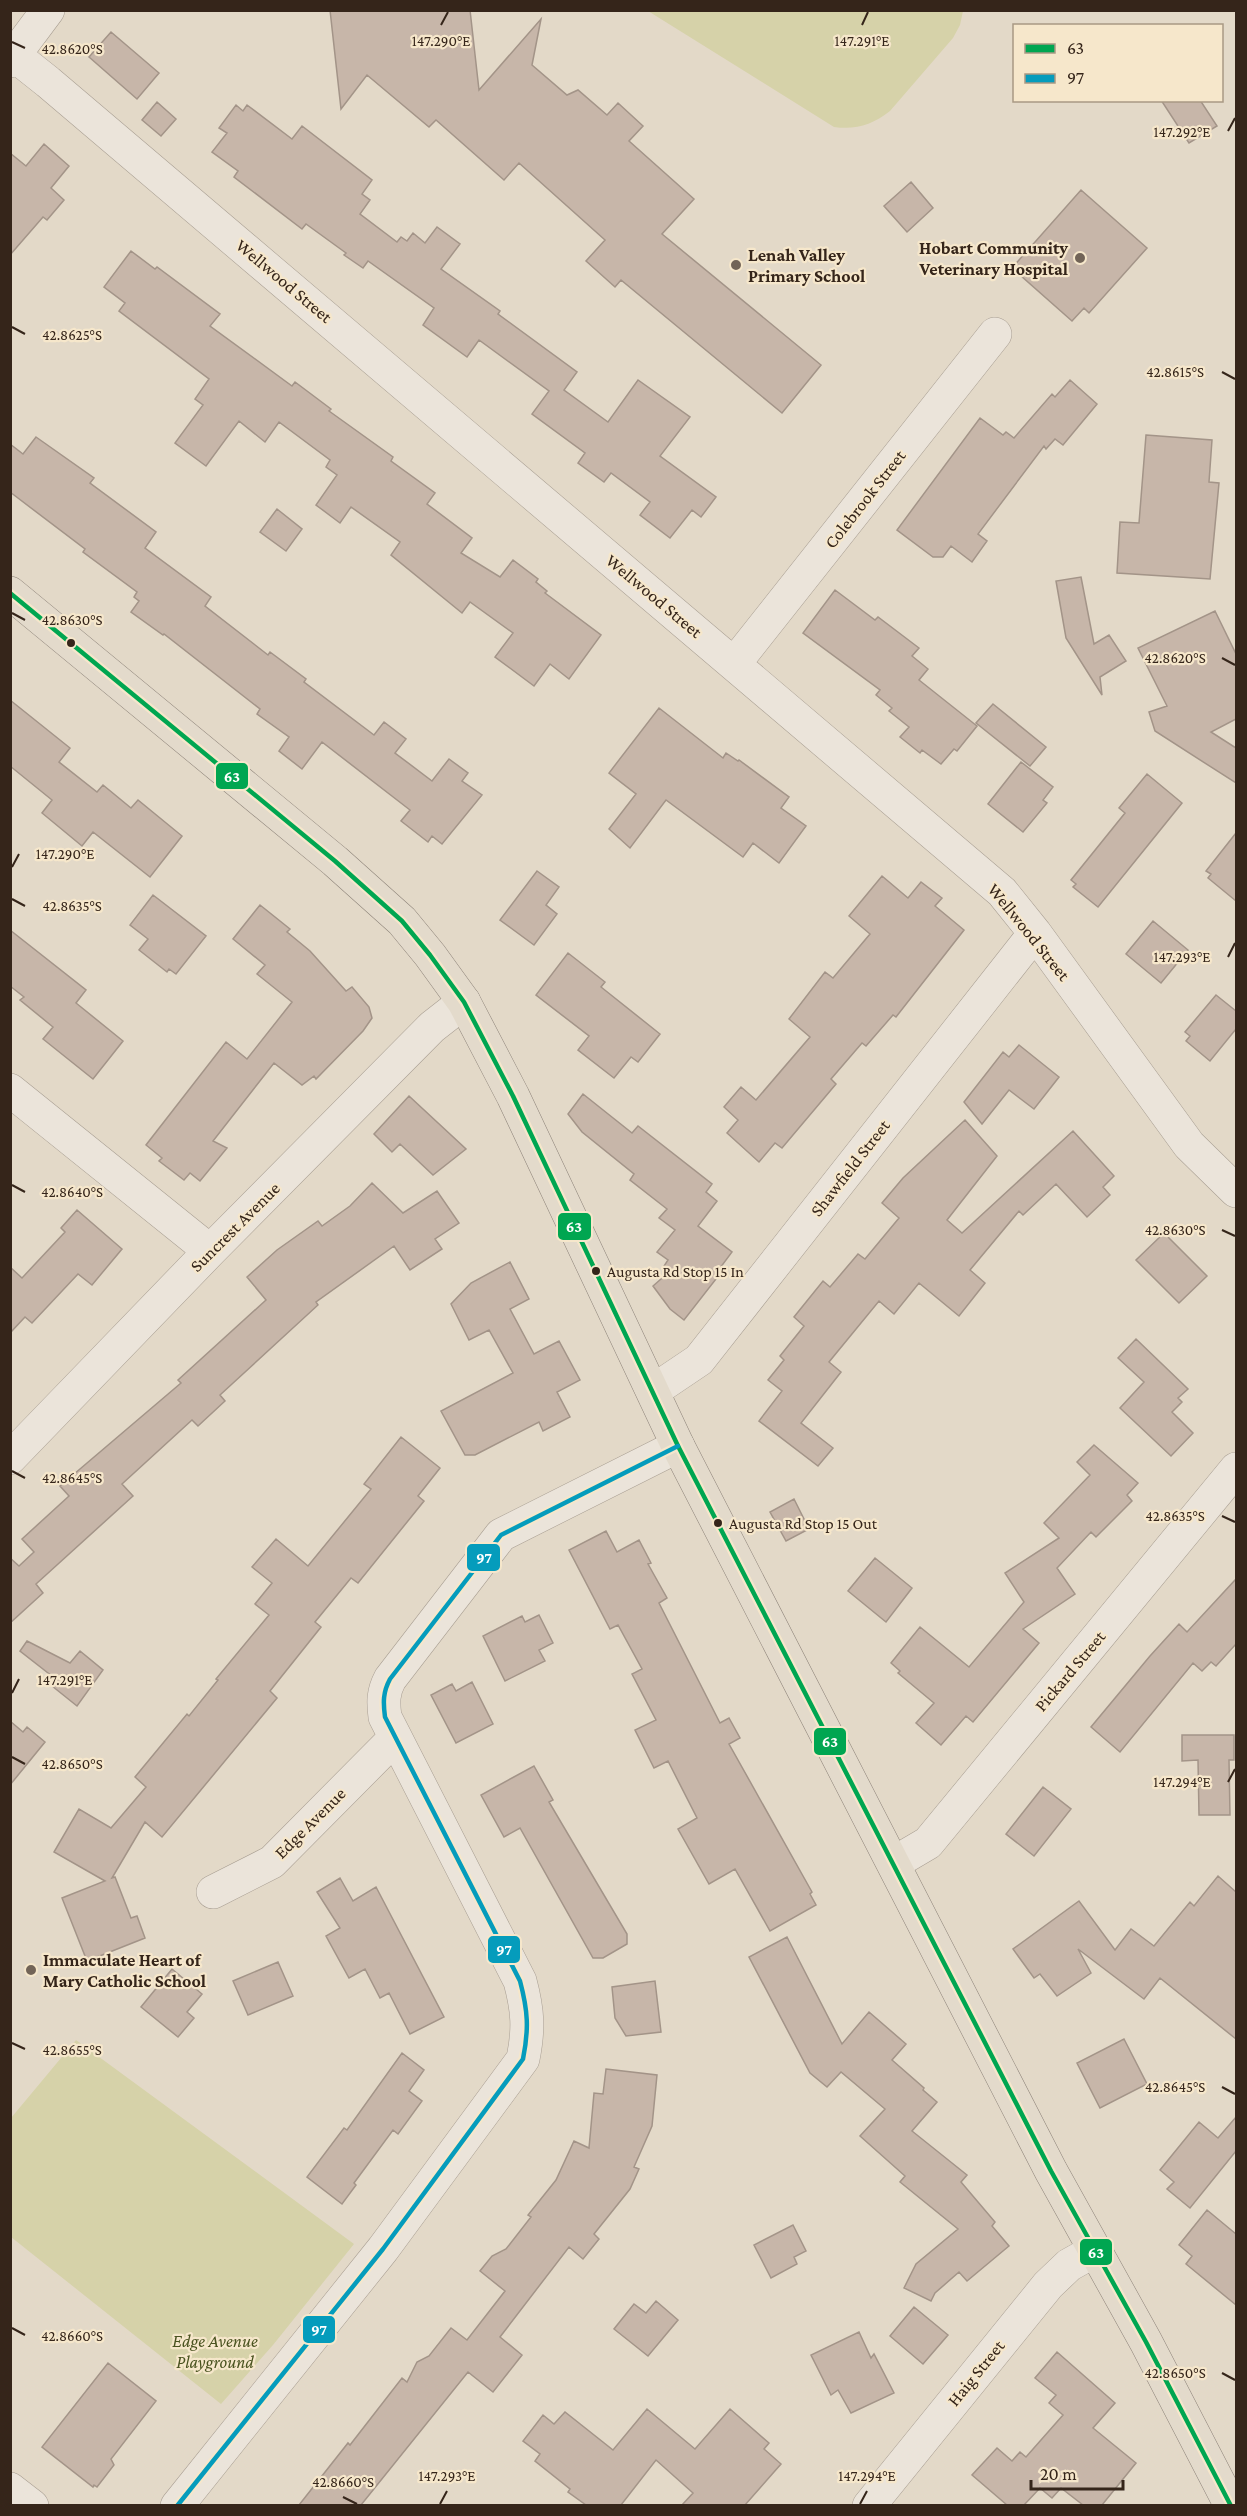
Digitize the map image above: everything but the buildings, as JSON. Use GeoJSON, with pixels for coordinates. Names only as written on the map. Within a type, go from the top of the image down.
{"type":"FeatureCollection","features":[{"type":"Feature","properties":{"kind":"main road"},"geometry":{"type":"LineString","coordinates":[[10,592],[335,861],[402,921],[464,1002],[513,1096],[678,1446],[1094,2251],[1146,2342],[1231,2505]]}},
{"type":"Feature","properties":{"kind":"street"},"geometry":{"type":"LineString","coordinates":[[12,58],[48,10]]}},
{"type":"Feature","properties":{"kind":"street","name":"Wellwood Street"},"geometry":{"type":"LineString","coordinates":[[12,58],[48,82],[1002,892],[1035,933],[1189,1145],[1236,1191]]}},
{"type":"Feature","properties":{"kind":"street","name":"Colebrook Street"},"geometry":{"type":"LineString","coordinates":[[734,664],[995,334]]}},
{"type":"Feature","properties":{"kind":"street","name":"Shawfield Street"},"geometry":{"type":"LineString","coordinates":[[654,1391],[699,1360],[1035,933]]}},
{"type":"Feature","properties":{"kind":"street","name":"Suncrest Avenue"},"geometry":{"type":"LineString","coordinates":[[10,1458],[210,1251],[432,1027],[464,1002]]}},
{"type":"Feature","properties":{"kind":"street"},"geometry":{"type":"LineString","coordinates":[[10,1090],[210,1251]]}},
{"type":"Feature","properties":{"kind":"street"},"geometry":{"type":"LineString","coordinates":[[177,2505],[383,2249],[523,2059],[528,2034],[528,2018],[520,1981],[385,1717],[384,1690],[390,1679],[501,1535],[678,1446]]}},
{"type":"Feature","properties":{"kind":"street","name":"Pickard Street"},"geometry":{"type":"LineString","coordinates":[[894,1863],[928,1843],[1236,1469]]}},
{"type":"Feature","properties":{"kind":"street","name":"Edge Avenue"},"geometry":{"type":"LineString","coordinates":[[213,1892],[272,1862],[395,1738]]}},
{"type":"Feature","properties":{"kind":"street","name":"Haig Street"},"geometry":{"type":"LineString","coordinates":[[869,2505],[1048,2285],[1069,2265],[1094,2251]]}},
{"type":"Feature","properties":{"kind":"street"},"geometry":{"type":"LineString","coordinates":[[10,2489],[32,2505]]}},
{"type":"Feature","properties":{"kind":"green space"},"geometry":{"type":"Polygon","coordinates":[[[648,11],[963,11],[960,25],[953,38],[890,111],[864,125],[842,128],[834,127],[648,11]]]}},
{"type":"Feature","properties":{"kind":"green space","name":"Edge Avenue Playground"},"geometry":{"type":"Polygon","coordinates":[[[76,2040],[354,2244],[273,2345],[221,2404],[11,2237],[11,2118],[76,2040]]]}},
{"type":"Feature","properties":{"kind":"transit line","name":"63"},"geometry":{"type":"LineString","coordinates":[[10,593],[335,861],[402,921],[464,1002],[513,1096],[678,1446],[1051,2171],[1146,2342],[1231,2506]]}},
{"type":"Feature","properties":{"kind":"transit line","name":"97"},"geometry":{"type":"LineString","coordinates":[[177,2506],[383,2249],[523,2059],[527,2020],[520,1981],[385,1717],[384,1697],[390,1679],[501,1535],[678,1446]]}},
{"type":"Feature","properties":{"kind":"place","name":"Hobart Community Veterinary Hospital"},"geometry":{"type":"Point","coordinates":[1080,258]}},
{"type":"Feature","properties":{"kind":"place","name":"Lenah Valley Primary School"},"geometry":{"type":"Point","coordinates":[736,265]}},
{"type":"Feature","properties":{"kind":"place","name":"Augusta Rd Stop 15 In"},"geometry":{"type":"Point","coordinates":[596,1271]}},
{"type":"Feature","properties":{"kind":"place","name":"Augusta Rd Stop 15 Out"},"geometry":{"type":"Point","coordinates":[718,1523]}},
{"type":"Feature","properties":{"kind":"place","name":"Immaculate Heart of Mary Catholic School"},"geometry":{"type":"Point","coordinates":[31,1970]}}]}
